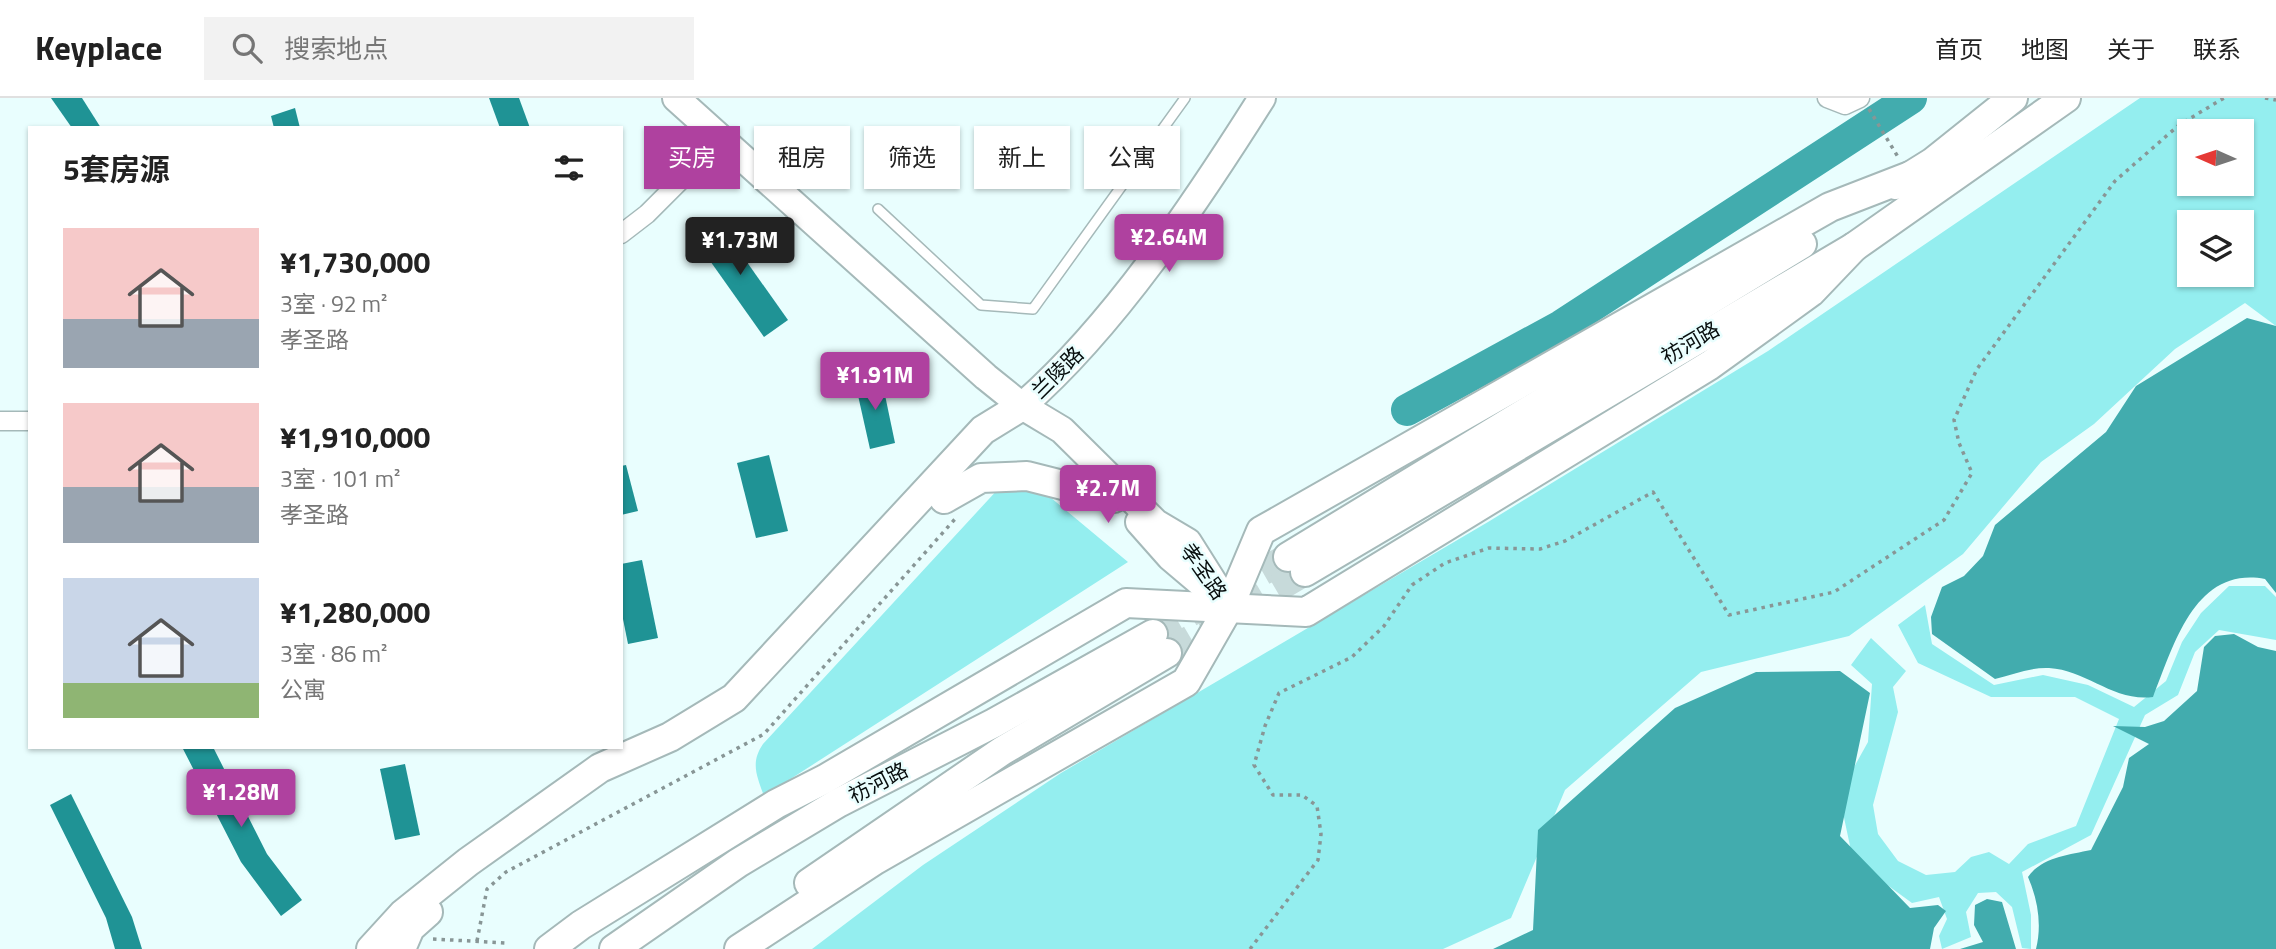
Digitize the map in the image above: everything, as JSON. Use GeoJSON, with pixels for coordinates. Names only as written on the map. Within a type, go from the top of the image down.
{"type":"FeatureCollection","features":[{"type":"Feature","properties":{"kind":"main road","name":"孝圣路"},"geometry":{"type":"LineString","coordinates":[[676,98],[707,126]]}},
{"type":"Feature","properties":{"kind":"main road","name":"孝圣路"},"geometry":{"type":"LineString","coordinates":[[693,98],[995,369],[1022,406],[1062,430],[1156,523],[1188,542],[1229,607]]}},
{"type":"Feature","properties":{"kind":"main road","name":"兰陵路"},"geometry":{"type":"LineString","coordinates":[[1022,406],[1041,368],[1077,328],[1144,241],[1242,98]]}},
{"type":"Feature","properties":{"kind":"main road","name":"兰陵路"},"geometry":{"type":"LineString","coordinates":[[1022,406],[1055,378],[1090,339],[1200,191],[1262,98]]}},
{"type":"Feature","properties":{"kind":"main road","name":"祊河路"},"geometry":{"type":"LineString","coordinates":[[2013,98],[1643,343],[1296,565],[1854,247],[2066,98]]}},
{"type":"Feature","properties":{"kind":"main road","name":"孝圣路"},"geometry":{"type":"LineString","coordinates":[[740,155],[1022,406],[1170,557],[1229,607]]}},
{"type":"Feature","properties":{"kind":"main road"},"geometry":{"type":"LineString","coordinates":[[739,949],[875,860],[1186,682],[1229,607],[1261,531],[1905,167]]}},
{"type":"Feature","properties":{"kind":"main road"},"geometry":{"type":"LineString","coordinates":[[549,949],[580,925],[776,804],[825,779],[1126,603],[1306,612],[1710,365],[1811,292],[1854,247]]}},
{"type":"Feature","properties":{"kind":"main road"},"geometry":{"type":"LineString","coordinates":[[401,949],[410,928],[462,881],[608,773],[743,711],[997,444],[1022,406]]}},
{"type":"Feature","properties":{"kind":"main road"},"geometry":{"type":"LineString","coordinates":[[371,949],[414,905],[468,862],[600,768],[670,737],[734,698],[983,430],[1022,406]]}},
{"type":"Feature","properties":{"kind":"main road"},"geometry":{"type":"LineString","coordinates":[[944,499],[981,478],[1027,476],[1114,498]]}},
{"type":"Feature","properties":{"kind":"main road","name":"祊河路"},"geometry":{"type":"LineString","coordinates":[[614,949],[738,863],[838,803],[994,723],[1160,643],[846,855],[719,949]]}},
{"type":"Feature","properties":{"kind":"main road"},"geometry":{"type":"LineString","coordinates":[[614,949],[776,804]]}},
{"type":"Feature","properties":{"kind":"street"},"geometry":{"type":"LineString","coordinates":[[1827,98],[1845,105],[1864,103]]}},
{"type":"Feature","properties":{"kind":"street"},"geometry":{"type":"LineString","coordinates":[[623,232],[647,214],[671,189]]}},
{"type":"Feature","properties":{"kind":"street"},"geometry":{"type":"LineString","coordinates":[[0,421],[28,421]]}},
{"type":"Feature","properties":{"kind":"lane"},"geometry":{"type":"LineString","coordinates":[[878,209],[981,305],[1033,309],[1185,98]]}},
{"type":"Feature","properties":{"kind":"path"},"geometry":{"type":"LineString","coordinates":[[1250,949],[1318,860],[1321,834],[1317,806],[1302,795],[1273,794],[1254,765],[1265,726],[1279,693],[1352,657],[1384,626],[1412,585],[1445,563],[1489,548],[1539,549],[1565,541],[1653,492],[1729,615],[1834,592],[1944,520],[1972,473],[1959,443],[1954,420],[1977,369],[2115,181],[2179,125],[2224,98]]}},
{"type":"Feature","properties":{"kind":"path"},"geometry":{"type":"LineString","coordinates":[[2265,98],[2276,100]]}},
{"type":"Feature","properties":{"kind":"path"},"geometry":{"type":"LineString","coordinates":[[1864,103],[1905,167]]}},
{"type":"Feature","properties":{"kind":"path"},"geometry":{"type":"LineString","coordinates":[[431,939],[506,943]]}},
{"type":"Feature","properties":{"kind":"shaded area"},"geometry":{"type":"Polygon","coordinates":[[[2140,98],[2276,98],[2276,326],[2245,303],[2175,349],[2094,424],[2041,462],[1963,554],[1849,636],[1701,672],[1565,790],[1511,918],[1443,949],[812,949],[923,865],[1061,773],[1488,522],[1768,351],[2140,98]]]}},
{"type":"Feature","properties":{"kind":"shaded area"},"geometry":{"type":"Polygon","coordinates":[[[2247,318],[2276,326],[2276,593],[2265,579],[2241,578],[2220,585],[2204,597],[2179,634],[2153,697],[2125,695],[2076,674],[2049,668],[2028,670],[1995,679],[1932,634],[1931,617],[1942,587],[1964,576],[1983,556],[1995,525],[2106,432],[2136,386],[2247,318]]]}},
{"type":"Feature","properties":{"kind":"shaded area"},"geometry":{"type":"Polygon","coordinates":[[[1000,487],[1038,487],[1128,562],[764,796],[756,764],[763,744],[1000,487]]]}},
{"type":"Feature","properties":{"kind":"shaded area"},"geometry":{"type":"Polygon","coordinates":[[[2229,586],[2265,586],[2276,597],[2276,640],[2219,630],[2195,652],[2178,695],[2145,715],[2091,835],[2022,872],[2031,915],[2031,949],[2022,948],[2012,907],[1996,892],[1978,893],[1966,912],[1971,937],[1942,949],[1939,936],[1947,919],[1939,897],[1912,903],[1853,860],[1839,794],[1868,742],[1872,684],[1851,665],[1871,638],[1906,671],[1893,687],[1898,712],[1873,805],[1878,834],[1898,861],[1926,875],[1955,872],[1971,857],[1989,852],[2009,864],[2028,844],[2076,826],[2119,719],[2075,697],[1991,697],[1918,663],[1898,625],[1925,605],[1932,644],[1994,685],[2043,675],[2088,685],[2134,707],[2166,681],[2182,642],[2201,613],[2229,586]]]}},
{"type":"Feature","properties":{"kind":"shaded area"},"geometry":{"type":"Polygon","coordinates":[[[2234,634],[2258,647],[2276,651],[2276,949],[2036,949],[2038,913],[2028,877],[2048,861],[2091,850],[2123,787],[2129,758],[2149,744],[2113,726],[2145,727],[2164,721],[2197,691],[2204,647],[2215,636],[2234,634]]]}},
{"type":"Feature","properties":{"kind":"shaded area"},"geometry":{"type":"Polygon","coordinates":[[[1840,671],[1870,693],[1840,836],[1910,908],[1938,905],[1946,911],[1934,928],[1930,949],[1493,949],[1533,930],[1538,830],[1675,708],[1756,672],[1840,671]]]}},
{"type":"Feature","properties":{"kind":"shaded area"},"geometry":{"type":"Polygon","coordinates":[[[1987,899],[2002,902],[2016,949],[1960,949],[1983,942],[1974,925],[1975,905],[1987,899]]]}},
{"type":"Feature","properties":{"kind":"building"},"geometry":{"type":"Polygon","coordinates":[[[51,98],[82,98],[100,126],[71,126],[51,98]]]}},
{"type":"Feature","properties":{"kind":"building"},"geometry":{"type":"Polygon","coordinates":[[[489,98],[519,98],[529,126],[499,126],[489,98]]]}},
{"type":"Feature","properties":{"kind":"building"},"geometry":{"type":"Polygon","coordinates":[[[295,108],[300,126],[274,126],[271,116],[295,108]]]}},
{"type":"Feature","properties":{"kind":"building"},"geometry":{"type":"Polygon","coordinates":[[[715,217],[788,320],[764,337],[691,234],[715,217]]]}},
{"type":"Feature","properties":{"kind":"building"},"geometry":{"type":"Polygon","coordinates":[[[881,376],[895,443],[870,449],[855,382],[881,376]]]}},
{"type":"Feature","properties":{"kind":"building"},"geometry":{"type":"Polygon","coordinates":[[[769,455],[788,531],[756,538],[737,463],[769,455]]]}},
{"type":"Feature","properties":{"kind":"building"},"geometry":{"type":"Polygon","coordinates":[[[626,465],[638,511],[623,515],[623,466],[626,465]]]}},
{"type":"Feature","properties":{"kind":"building"},"geometry":{"type":"Polygon","coordinates":[[[642,560],[658,638],[628,644],[623,619],[623,564],[642,560]]]}},
{"type":"Feature","properties":{"kind":"building"},"geometry":{"type":"Polygon","coordinates":[[[183,749],[214,749],[267,854],[302,900],[281,916],[241,862],[183,749]]]}},
{"type":"Feature","properties":{"kind":"building"},"geometry":{"type":"Polygon","coordinates":[[[405,764],[420,835],[395,840],[380,769],[405,764]]]}},
{"type":"Feature","properties":{"kind":"building"},"geometry":{"type":"Polygon","coordinates":[[[71,794],[132,917],[142,949],[115,949],[106,918],[50,805],[71,794]]]}},
{"type":"Feature","properties":{"kind":"waterway"},"geometry":{"type":"LineString","coordinates":[[1407,410],[1561,326],[1911,98]]}},
{"type":"Feature","properties":{"kind":"tunnel"},"geometry":{"type":"LineString","coordinates":[[1153,634],[1288,557]]}},
{"type":"Feature","properties":{"kind":"tunnel"},"geometry":{"type":"LineString","coordinates":[[1167,653],[1305,572]]}}]}
